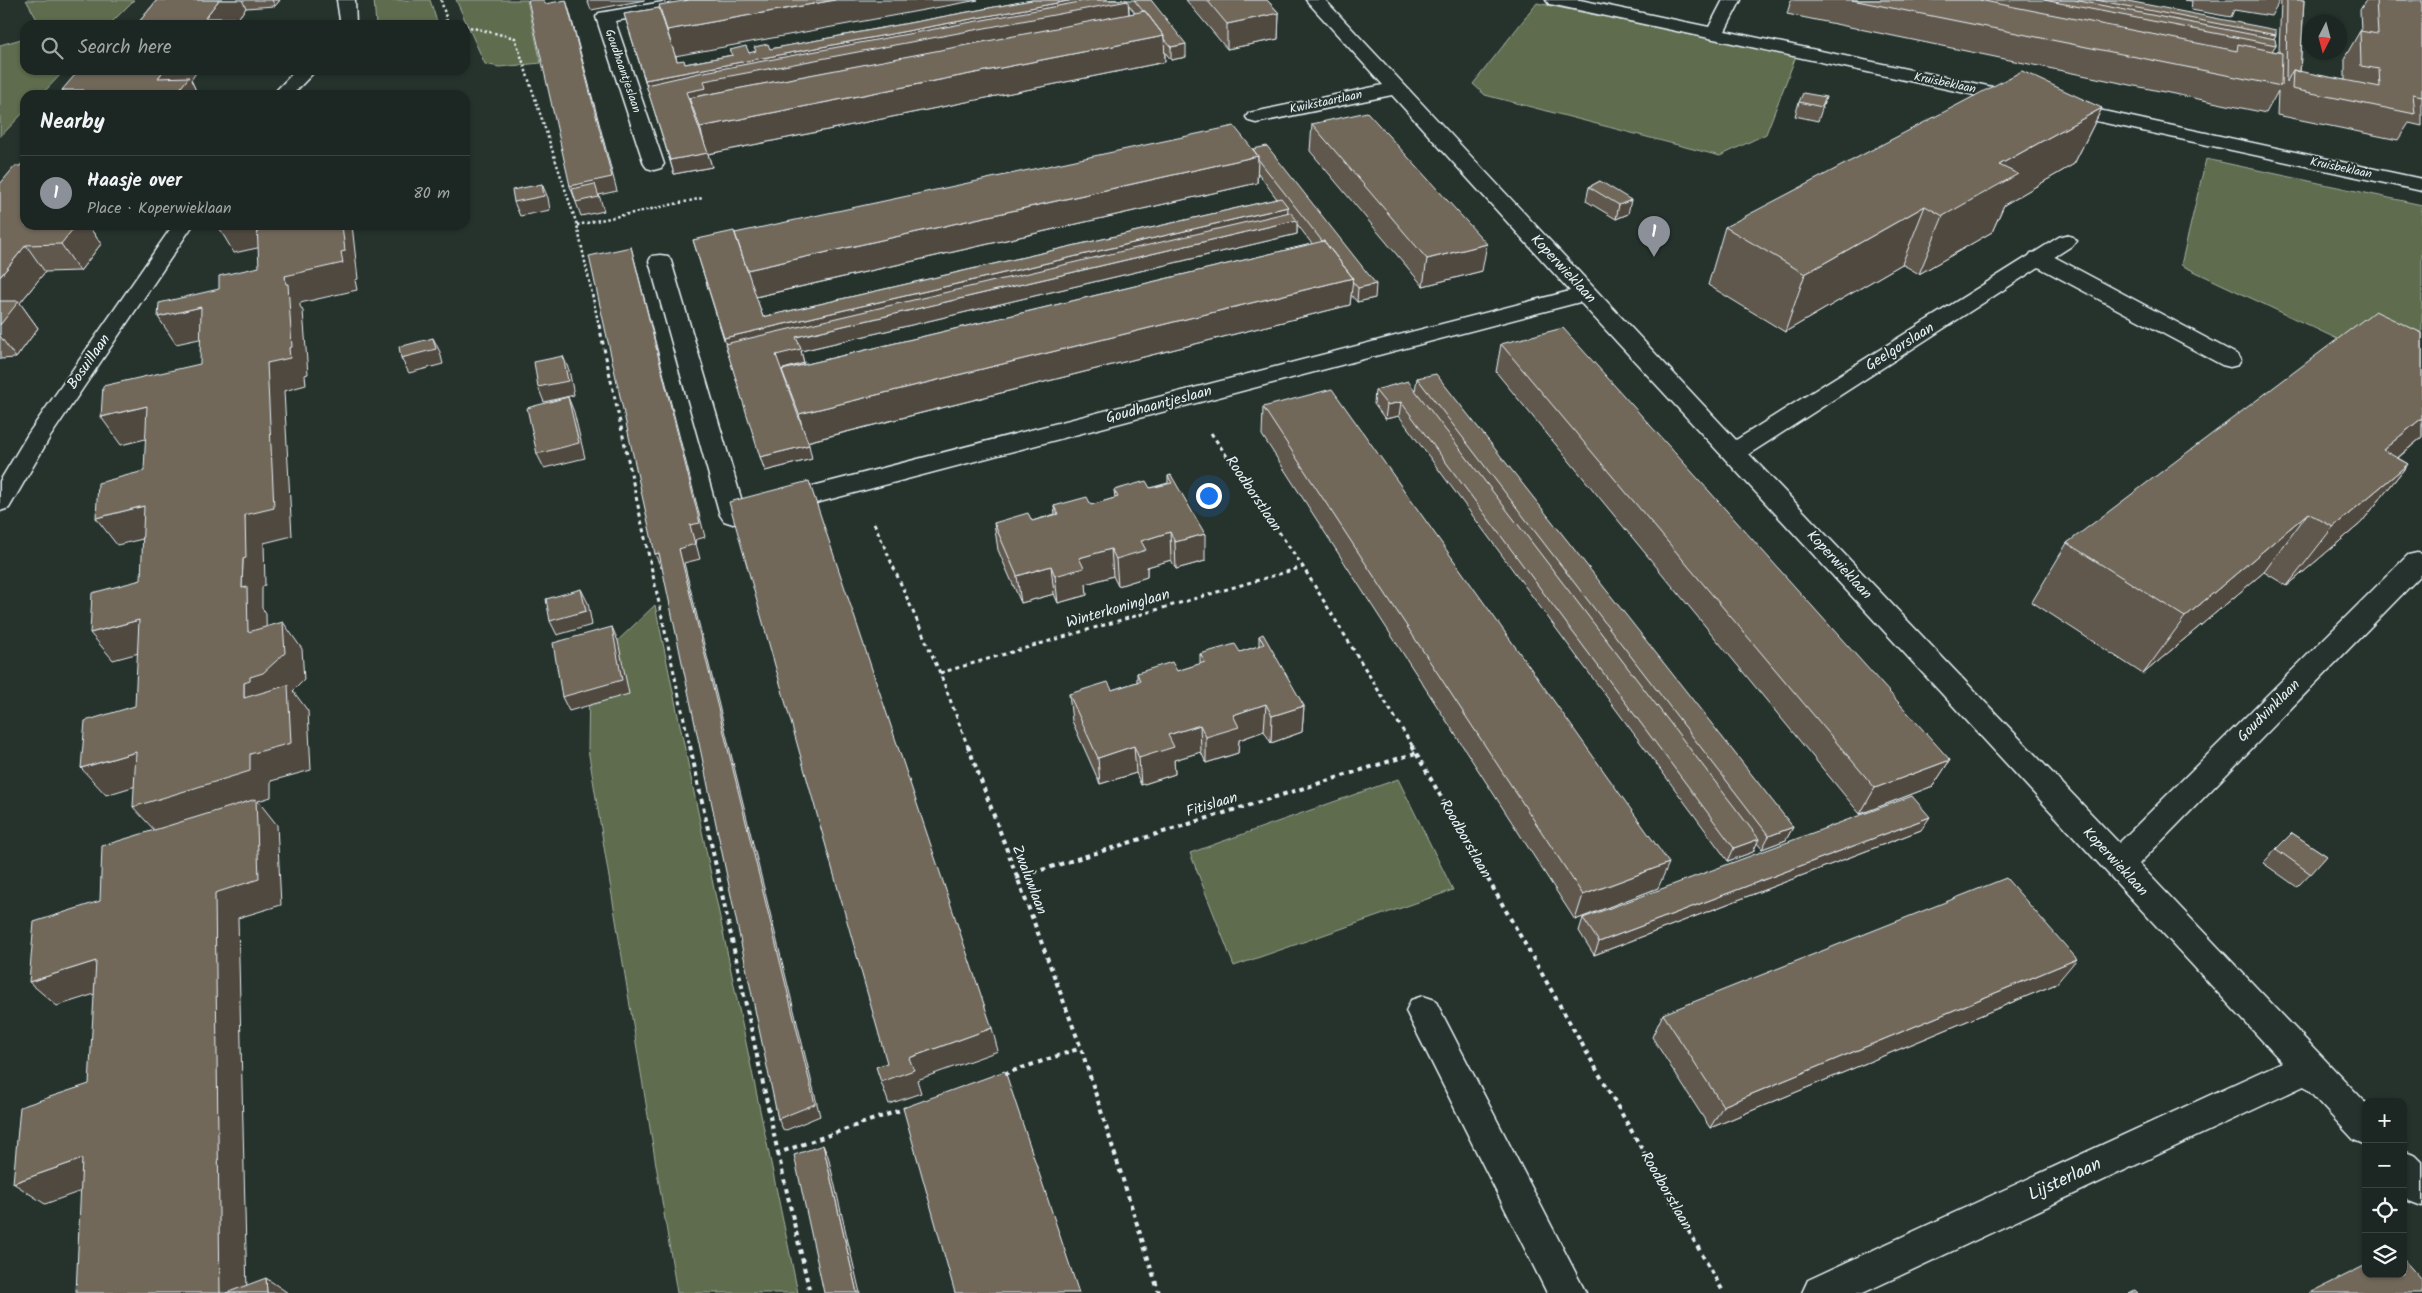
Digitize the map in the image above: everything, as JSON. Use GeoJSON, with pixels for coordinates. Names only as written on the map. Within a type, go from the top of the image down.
{"type":"FeatureCollection","features":[{"type":"Feature","properties":{"kind":"street"},"geometry":{"type":"LineString","coordinates":[[346,0],[349,20]]}},
{"type":"Feature","properties":{"kind":"street","name":"Goudhaantjeslaan"},"geometry":{"type":"LineString","coordinates":[[654,164],[604,17],[704,0]]}},
{"type":"Feature","properties":{"kind":"street","name":"Koperwieklaan"},"geometry":{"type":"LineString","coordinates":[[1315,0],[1585,294],[2362,1124]]}},
{"type":"Feature","properties":{"kind":"street","name":"Kruisbeklaan"},"geometry":{"type":"LineString","coordinates":[[1556,0],[2422,185]]}},
{"type":"Feature","properties":{"kind":"street"},"geometry":{"type":"LineString","coordinates":[[1714,34],[1732,0]]}},
{"type":"Feature","properties":{"kind":"street"},"geometry":{"type":"LineString","coordinates":[[285,90],[301,75]]}},
{"type":"Feature","properties":{"kind":"street","name":"Kwikstaartlaan"},"geometry":{"type":"LineString","coordinates":[[1256,117],[1397,88]]}},
{"type":"Feature","properties":{"kind":"street","name":"Bosuillaan"},"geometry":{"type":"LineString","coordinates":[[0,502],[40,434],[180,230]]}},
{"type":"Feature","properties":{"kind":"street","name":"Geelgorslaan"},"geometry":{"type":"LineString","coordinates":[[1734,452],[2066,241]]}},
{"type":"Feature","properties":{"kind":"street"},"geometry":{"type":"LineString","coordinates":[[2039,258],[2230,360]]}},
{"type":"Feature","properties":{"kind":"street","name":"Goudhaantjeslaan"},"geometry":{"type":"LineString","coordinates":[[660,261],[733,516],[1585,294]]}},
{"type":"Feature","properties":{"kind":"street","name":"Goudvinklaan"},"geometry":{"type":"LineString","coordinates":[[2118,865],[2417,562],[2422,565]]}},
{"type":"Feature","properties":{"kind":"street"},"geometry":{"type":"LineString","coordinates":[[1423,1011],[1566,1293]]}},
{"type":"Feature","properties":{"kind":"street","name":"Lijsterlaan"},"geometry":{"type":"LineString","coordinates":[[1821,1293],[2308,1067]]}},
{"type":"Feature","properties":{"kind":"street"},"geometry":{"type":"LineString","coordinates":[[2407,1172],[2422,1188]]}},
{"type":"Feature","properties":{"kind":"path"},"geometry":{"type":"LineString","coordinates":[[441,0],[446,20]]}},
{"type":"Feature","properties":{"kind":"path"},"geometry":{"type":"LineString","coordinates":[[470,27],[515,38],[577,225],[810,1293]]}},
{"type":"Feature","properties":{"kind":"path"},"geometry":{"type":"LineString","coordinates":[[577,225],[704,198]]}},
{"type":"Feature","properties":{"kind":"path","name":"Roodborstlaan"},"geometry":{"type":"LineString","coordinates":[[1187,397],[1303,567],[1416,753],[1724,1293]]}},
{"type":"Feature","properties":{"kind":"path","name":"Zwaluwlaan"},"geometry":{"type":"LineString","coordinates":[[857,483],[940,673],[1081,1048],[1159,1293]]}},
{"type":"Feature","properties":{"kind":"path","name":"Winterkoninglaan"},"geometry":{"type":"LineString","coordinates":[[940,673],[1303,567]]}},
{"type":"Feature","properties":{"kind":"path","name":"Fitislaan"},"geometry":{"type":"LineString","coordinates":[[1016,878],[1416,753]]}},
{"type":"Feature","properties":{"kind":"path"},"geometry":{"type":"LineString","coordinates":[[998,1076],[1081,1048]]}},
{"type":"Feature","properties":{"kind":"path"},"geometry":{"type":"LineString","coordinates":[[778,1153],[916,1105]]}},
{"type":"Feature","properties":{"kind":"green space"},"geometry":{"type":"Polygon","coordinates":[[[26,0],[134,0],[114,20],[37,20],[26,0]]]}},
{"type":"Feature","properties":{"kind":"green space"},"geometry":{"type":"Polygon","coordinates":[[[374,0],[430,0],[436,20],[376,20],[374,0]]]}},
{"type":"Feature","properties":{"kind":"green space"},"geometry":{"type":"Polygon","coordinates":[[[456,0],[527,0],[541,63],[499,67],[485,64],[470,31],[470,20],[465,20],[456,0]]]}},
{"type":"Feature","properties":{"kind":"green space"},"geometry":{"type":"Polygon","coordinates":[[[1537,3],[1796,56],[1766,134],[1720,156],[1485,95],[1473,84],[1537,3]]]}},
{"type":"Feature","properties":{"kind":"green space"},"geometry":{"type":"Polygon","coordinates":[[[20,39],[20,75],[60,75],[46,90],[20,90],[20,116],[0,137],[0,45],[20,39]]]}},
{"type":"Feature","properties":{"kind":"green space"},"geometry":{"type":"Polygon","coordinates":[[[2206,159],[2422,205],[2422,379],[2181,265],[2206,159]]]}},
{"type":"Feature","properties":{"kind":"green space"},"geometry":{"type":"Polygon","coordinates":[[[655,605],[798,1293],[677,1293],[588,749],[589,677],[611,647],[655,605]]]}},
{"type":"Feature","properties":{"kind":"green space"},"geometry":{"type":"Polygon","coordinates":[[[1398,779],[1453,890],[1234,966],[1190,853],[1398,779]]]}},
{"type":"Feature","properties":{"kind":"building"},"geometry":{"type":"Polygon","coordinates":[[[157,0],[219,0],[205,18],[234,18],[233,20],[141,20],[157,0]]]}},
{"type":"Feature","properties":{"kind":"building"},"geometry":{"type":"Polygon","coordinates":[[[528,0],[544,0],[545,4],[566,0],[612,177],[570,186],[528,0]]]}},
{"type":"Feature","properties":{"kind":"building"},"geometry":{"type":"Polygon","coordinates":[[[689,0],[835,0],[667,30],[659,5],[689,0]]]}},
{"type":"Feature","properties":{"kind":"building"},"geometry":{"type":"Polygon","coordinates":[[[1032,0],[1073,0],[645,80],[624,14],[659,8],[677,61],[684,60],[685,64],[733,55],[730,50],[746,46],[749,53],[756,51],[754,47],[768,44],[770,49],[1032,0]]]}},
{"type":"Feature","properties":{"kind":"building"},"geometry":{"type":"Polygon","coordinates":[[[1090,0],[1128,1],[704,81],[706,88],[686,92],[708,153],[670,160],[646,85],[699,73],[1090,0]]]}},
{"type":"Feature","properties":{"kind":"building"},"geometry":{"type":"Polygon","coordinates":[[[1134,0],[1151,0],[1186,44],[1171,47],[1145,11],[1134,0]]]}},
{"type":"Feature","properties":{"kind":"building"},"geometry":{"type":"Polygon","coordinates":[[[1207,0],[1267,0],[1279,13],[1227,24],[1207,0]]]}},
{"type":"Feature","properties":{"kind":"building"},"geometry":{"type":"Polygon","coordinates":[[[1852,0],[1979,0],[2237,51],[2238,44],[2282,53],[2281,86],[1852,0]]]}},
{"type":"Feature","properties":{"kind":"building"},"geometry":{"type":"Polygon","coordinates":[[[2044,0],[2074,0],[2275,39],[2276,45],[2044,0]]]}},
{"type":"Feature","properties":{"kind":"building"},"geometry":{"type":"Polygon","coordinates":[[[2096,0],[2123,0],[2276,30],[2276,35],[2096,0]]]}},
{"type":"Feature","properties":{"kind":"building"},"geometry":{"type":"Polygon","coordinates":[[[2287,0],[2304,0],[2300,72],[2293,70],[2286,83],[2287,0]]]}},
{"type":"Feature","properties":{"kind":"building"},"geometry":{"type":"Polygon","coordinates":[[[2376,0],[2422,0],[2422,96],[2413,94],[2415,114],[2292,89],[2293,70],[2380,87],[2379,69],[2361,66],[2360,31],[2378,34],[2376,0]]]}},
{"type":"Feature","properties":{"kind":"building"},"geometry":{"type":"Polygon","coordinates":[[[1145,11],[1164,36],[700,127],[689,98],[1145,11]]]}},
{"type":"Feature","properties":{"kind":"building"},"geometry":{"type":"Polygon","coordinates":[[[2022,71],[2102,108],[1999,165],[2018,174],[1943,216],[1925,206],[1805,274],[1725,227],[2022,71]]]}},
{"type":"Feature","properties":{"kind":"building"},"geometry":{"type":"Polygon","coordinates":[[[75,75],[160,75],[158,78],[189,77],[179,90],[62,90],[75,75]]]}},
{"type":"Feature","properties":{"kind":"building"},"geometry":{"type":"Polygon","coordinates":[[[1803,93],[1826,97],[1822,107],[1799,102],[1803,93]]]}},
{"type":"Feature","properties":{"kind":"building"},"geometry":{"type":"Polygon","coordinates":[[[1367,112],[1487,244],[1427,259],[1312,124],[1367,112]]]}},
{"type":"Feature","properties":{"kind":"building"},"geometry":{"type":"Polygon","coordinates":[[[1234,126],[1258,156],[747,270],[735,233],[1234,126]]]}},
{"type":"Feature","properties":{"kind":"building"},"geometry":{"type":"Polygon","coordinates":[[[1267,146],[1376,284],[1358,288],[1352,281],[1353,278],[1258,159],[1253,149],[1267,146]]]}},
{"type":"Feature","properties":{"kind":"building"},"geometry":{"type":"Polygon","coordinates":[[[15,166],[20,166],[20,230],[72,230],[61,244],[26,245],[0,277],[0,184],[15,166]]]}},
{"type":"Feature","properties":{"kind":"building"},"geometry":{"type":"Polygon","coordinates":[[[1600,181],[1631,200],[1619,205],[1589,187],[1600,181]]]}},
{"type":"Feature","properties":{"kind":"building"},"geometry":{"type":"Polygon","coordinates":[[[542,184],[544,196],[514,202],[512,190],[542,184]]]}},
{"type":"Feature","properties":{"kind":"building"},"geometry":{"type":"Polygon","coordinates":[[[595,184],[599,197],[576,202],[572,189],[595,184]]]}},
{"type":"Feature","properties":{"kind":"building"},"geometry":{"type":"Polygon","coordinates":[[[1281,198],[1288,207],[724,338],[693,240],[734,231],[763,317],[1281,198]]]}},
{"type":"Feature","properties":{"kind":"building"},"geometry":{"type":"Polygon","coordinates":[[[1290,212],[1297,220],[796,337],[801,349],[776,355],[809,445],[760,457],[725,344],[1290,212]]]}},
{"type":"Feature","properties":{"kind":"building"},"geometry":{"type":"Polygon","coordinates":[[[257,230],[343,230],[345,251],[341,252],[343,263],[285,276],[286,284],[288,284],[292,347],[289,348],[290,358],[267,363],[274,508],[245,515],[246,558],[243,559],[242,588],[247,587],[248,632],[283,622],[285,653],[263,673],[250,677],[250,681],[244,683],[244,698],[288,685],[291,743],[250,754],[250,771],[133,807],[136,752],[81,768],[85,721],[135,706],[139,620],[90,633],[92,593],[141,580],[144,506],[96,518],[98,483],[144,471],[147,406],[101,417],[103,386],[200,364],[201,307],[158,317],[159,303],[219,289],[219,276],[259,267],[257,230]]]}},
{"type":"Feature","properties":{"kind":"building"},"geometry":{"type":"Polygon","coordinates":[[[1324,241],[1353,278],[799,414],[782,370],[1324,241]]]}},
{"type":"Feature","properties":{"kind":"building"},"geometry":{"type":"Polygon","coordinates":[[[631,247],[700,523],[690,525],[695,544],[679,549],[815,1104],[778,1119],[659,553],[655,554],[589,256],[631,247]]]}},
{"type":"Feature","properties":{"kind":"building"},"geometry":{"type":"Polygon","coordinates":[[[0,301],[19,301],[0,325],[0,301]]]}},
{"type":"Feature","properties":{"kind":"building"},"geometry":{"type":"Polygon","coordinates":[[[2375,311],[2422,333],[2422,418],[2383,450],[2408,464],[2333,527],[2308,513],[2185,617],[2067,543],[2375,311]]]}},
{"type":"Feature","properties":{"kind":"building"},"geometry":{"type":"Polygon","coordinates":[[[1563,328],[1950,760],[1875,788],[1501,344],[1563,328]]]}},
{"type":"Feature","properties":{"kind":"building"},"geometry":{"type":"Polygon","coordinates":[[[433,338],[436,349],[401,358],[399,347],[433,338]]]}},
{"type":"Feature","properties":{"kind":"building"},"geometry":{"type":"Polygon","coordinates":[[[563,356],[568,381],[538,387],[534,362],[563,356]]]}},
{"type":"Feature","properties":{"kind":"building"},"geometry":{"type":"Polygon","coordinates":[[[1436,374],[1793,827],[1769,836],[1417,378],[1436,374]]]}},
{"type":"Feature","properties":{"kind":"building"},"geometry":{"type":"Polygon","coordinates":[[[1408,381],[1759,839],[1734,848],[1401,402],[1387,405],[1375,390],[1408,381]]]}},
{"type":"Feature","properties":{"kind":"building"},"geometry":{"type":"Polygon","coordinates":[[[1332,389],[1669,863],[1583,895],[1263,407],[1332,389]]]}},
{"type":"Feature","properties":{"kind":"building"},"geometry":{"type":"Polygon","coordinates":[[[568,397],[579,443],[537,454],[527,408],[568,397]]]}},
{"type":"Feature","properties":{"kind":"building"},"geometry":{"type":"Polygon","coordinates":[[[1171,475],[1205,534],[1175,542],[1170,532],[1141,541],[1146,550],[1116,559],[1111,549],[1079,558],[1084,568],[1055,576],[1051,566],[1017,576],[994,523],[1028,513],[1032,521],[1058,514],[1054,506],[1087,497],[1091,505],[1118,497],[1114,490],[1146,481],[1150,488],[1172,483],[1168,476],[1171,475]]]}},
{"type":"Feature","properties":{"kind":"building"},"geometry":{"type":"Polygon","coordinates":[[[809,481],[992,1028],[909,1058],[914,1070],[881,1082],[876,1067],[887,1063],[729,502],[809,481]]]}},
{"type":"Feature","properties":{"kind":"building"},"geometry":{"type":"Polygon","coordinates":[[[581,589],[586,611],[550,621],[546,599],[581,589]]]}},
{"type":"Feature","properties":{"kind":"building"},"geometry":{"type":"Polygon","coordinates":[[[612,627],[622,680],[562,697],[553,643],[612,627]]]}},
{"type":"Feature","properties":{"kind":"building"},"geometry":{"type":"Polygon","coordinates":[[[1263,634],[1304,706],[1272,716],[1266,704],[1233,715],[1239,727],[1206,737],[1200,725],[1168,735],[1174,747],[1139,758],[1134,746],[1098,758],[1069,694],[1108,682],[1112,690],[1140,681],[1137,673],[1172,662],[1177,671],[1205,662],[1200,654],[1235,644],[1240,652],[1264,644],[1259,636],[1263,634]]]}},
{"type":"Feature","properties":{"kind":"building"},"geometry":{"type":"Polygon","coordinates":[[[1912,796],[1930,817],[1599,942],[1583,918],[1912,796]]]}},
{"type":"Feature","properties":{"kind":"building"},"geometry":{"type":"Polygon","coordinates":[[[256,799],[259,879],[215,893],[220,1293],[76,1293],[82,1159],[13,1183],[20,1107],[89,1084],[96,961],[29,982],[34,922],[100,901],[102,846],[256,799]]]}},
{"type":"Feature","properties":{"kind":"building"},"geometry":{"type":"Polygon","coordinates":[[[2292,833],[2327,856],[2311,874],[2276,849],[2292,833]]]}},
{"type":"Feature","properties":{"kind":"building"},"geometry":{"type":"Polygon","coordinates":[[[2006,878],[2077,959],[1723,1106],[1663,1014],[2006,878]]]}},
{"type":"Feature","properties":{"kind":"building"},"geometry":{"type":"Polygon","coordinates":[[[1005,1071],[1079,1293],[955,1293],[903,1108],[1005,1071]]]}},
{"type":"Feature","properties":{"kind":"building"},"geometry":{"type":"Polygon","coordinates":[[[823,1145],[857,1293],[824,1293],[794,1155],[823,1145]]]}},
{"type":"Feature","properties":{"kind":"building"},"geometry":{"type":"Polygon","coordinates":[[[2407,1263],[2422,1280],[2422,1293],[2310,1293],[2362,1267],[2362,1278],[2407,1278],[2407,1263]]]}},
{"type":"Feature","properties":{"kind":"building"},"geometry":{"type":"Polygon","coordinates":[[[266,1278],[267,1293],[226,1293],[266,1278]]]}},
{"type":"Feature","properties":{"kind":"place","name":"Haasje over"},"geometry":{"type":"Point","coordinates":[1654,257]}}]}
